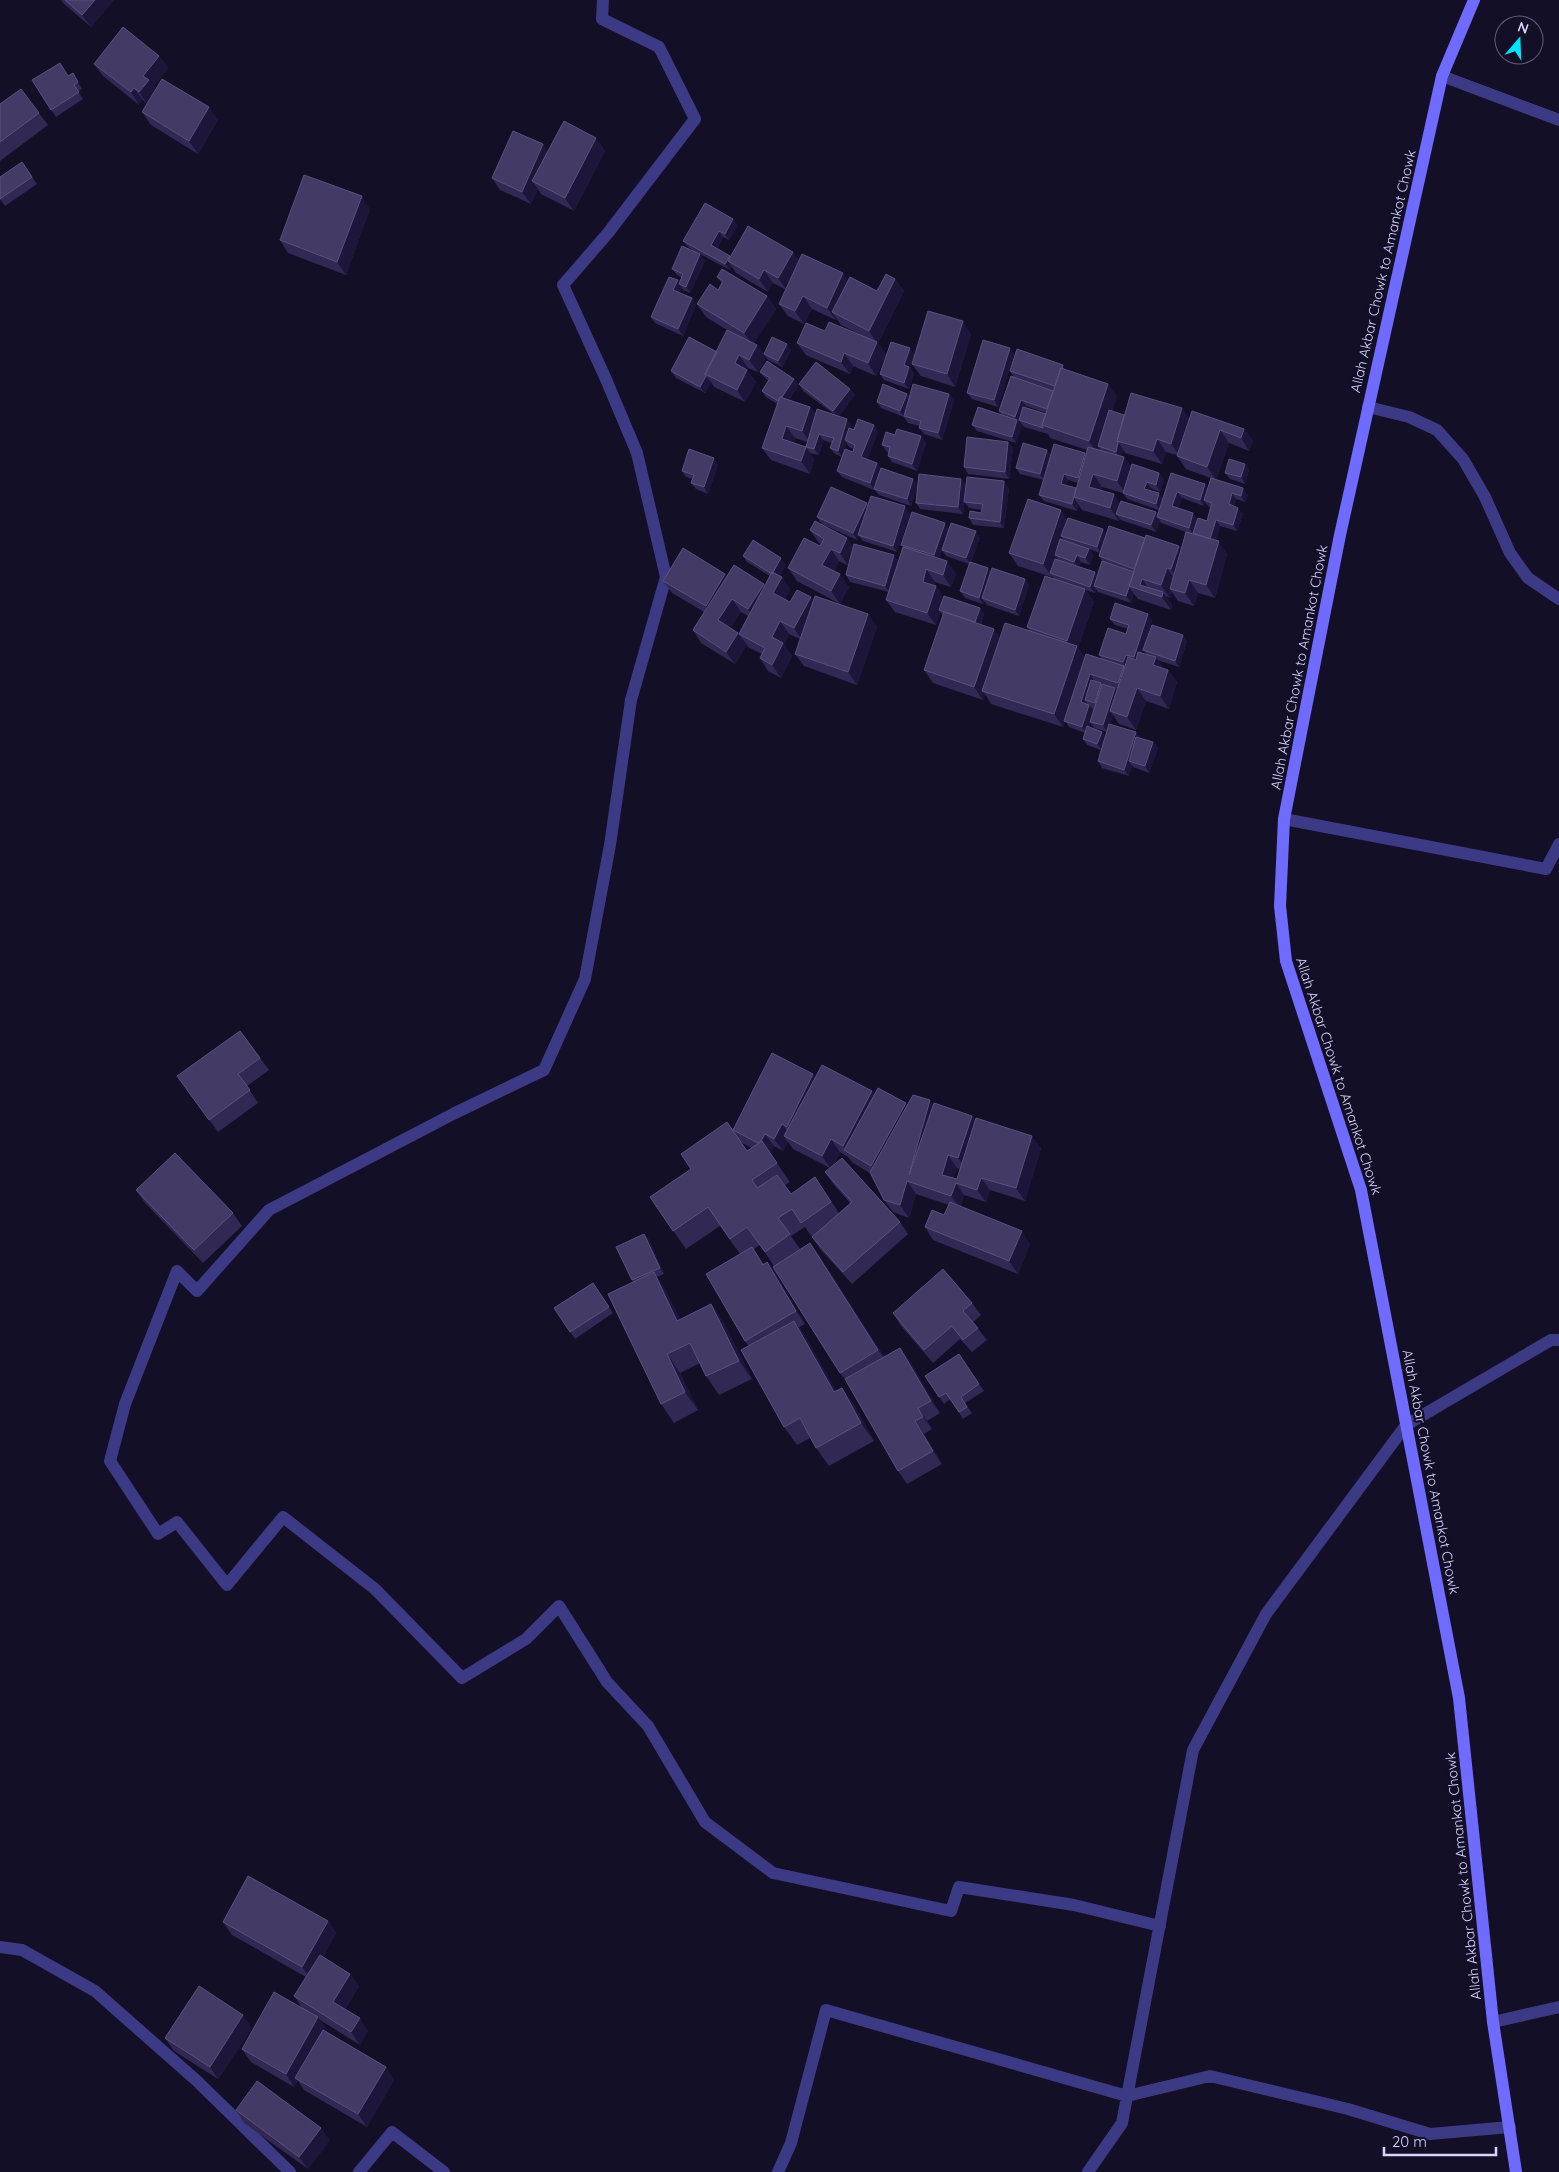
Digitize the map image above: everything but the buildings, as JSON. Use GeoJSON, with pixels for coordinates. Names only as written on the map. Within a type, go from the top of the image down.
{"type":"FeatureCollection","features":[{"type":"Feature","properties":{"kind":"main road","name":"Allah Akbar Chowk to Amankot Chowk"},"geometry":{"type":"LineString","coordinates":[[1474,0],[1442,76],[1340,535],[1284,819],[1280,906],[1286,961],[1361,1190],[1459,1698],[1493,2022],[1516,2172]]}},
{"type":"Feature","properties":{"kind":"street"},"geometry":{"type":"LineString","coordinates":[[604,0],[602,19],[659,47],[696,119],[608,233],[563,285],[637,453],[666,577],[631,700],[610,845],[585,979],[544,1070],[453,1114],[269,1210],[197,1291],[178,1271],[125,1404],[110,1461],[158,1534],[177,1522],[227,1585],[283,1517],[375,1589],[462,1678],[526,1639],[559,1606],[607,1682],[648,1726],[705,1822],[773,1873],[951,1911],[959,1887],[1074,1905],[1160,1926]]}},
{"type":"Feature","properties":{"kind":"street"},"geometry":{"type":"LineString","coordinates":[[1442,76],[1559,120]]}},
{"type":"Feature","properties":{"kind":"street"},"geometry":{"type":"LineString","coordinates":[[1368,407],[1409,417],[1437,430],[1463,459],[1486,497],[1510,553],[1528,578],[1559,599]]}},
{"type":"Feature","properties":{"kind":"street"},"geometry":{"type":"LineString","coordinates":[[1284,819],[1546,869],[1559,844]]}},
{"type":"Feature","properties":{"kind":"street"},"geometry":{"type":"LineString","coordinates":[[1088,2172],[1122,2123],[1193,1750],[1266,1614],[1406,1425],[1551,1340],[1559,1340]]}},
{"type":"Feature","properties":{"kind":"street"},"geometry":{"type":"LineString","coordinates":[[0,1947],[22,1950],[95,1991],[197,2081],[290,2172]]}},
{"type":"Feature","properties":{"kind":"street"},"geometry":{"type":"LineString","coordinates":[[1493,2022],[1559,2007]]}},
{"type":"Feature","properties":{"kind":"street"},"geometry":{"type":"LineString","coordinates":[[778,2172],[791,2143],[826,2010],[1128,2096],[1210,2076],[1348,2109],[1430,2134],[1510,2127]]}},
{"type":"Feature","properties":{"kind":"street"},"geometry":{"type":"LineString","coordinates":[[359,2172],[392,2132],[444,2172]]}}]}
